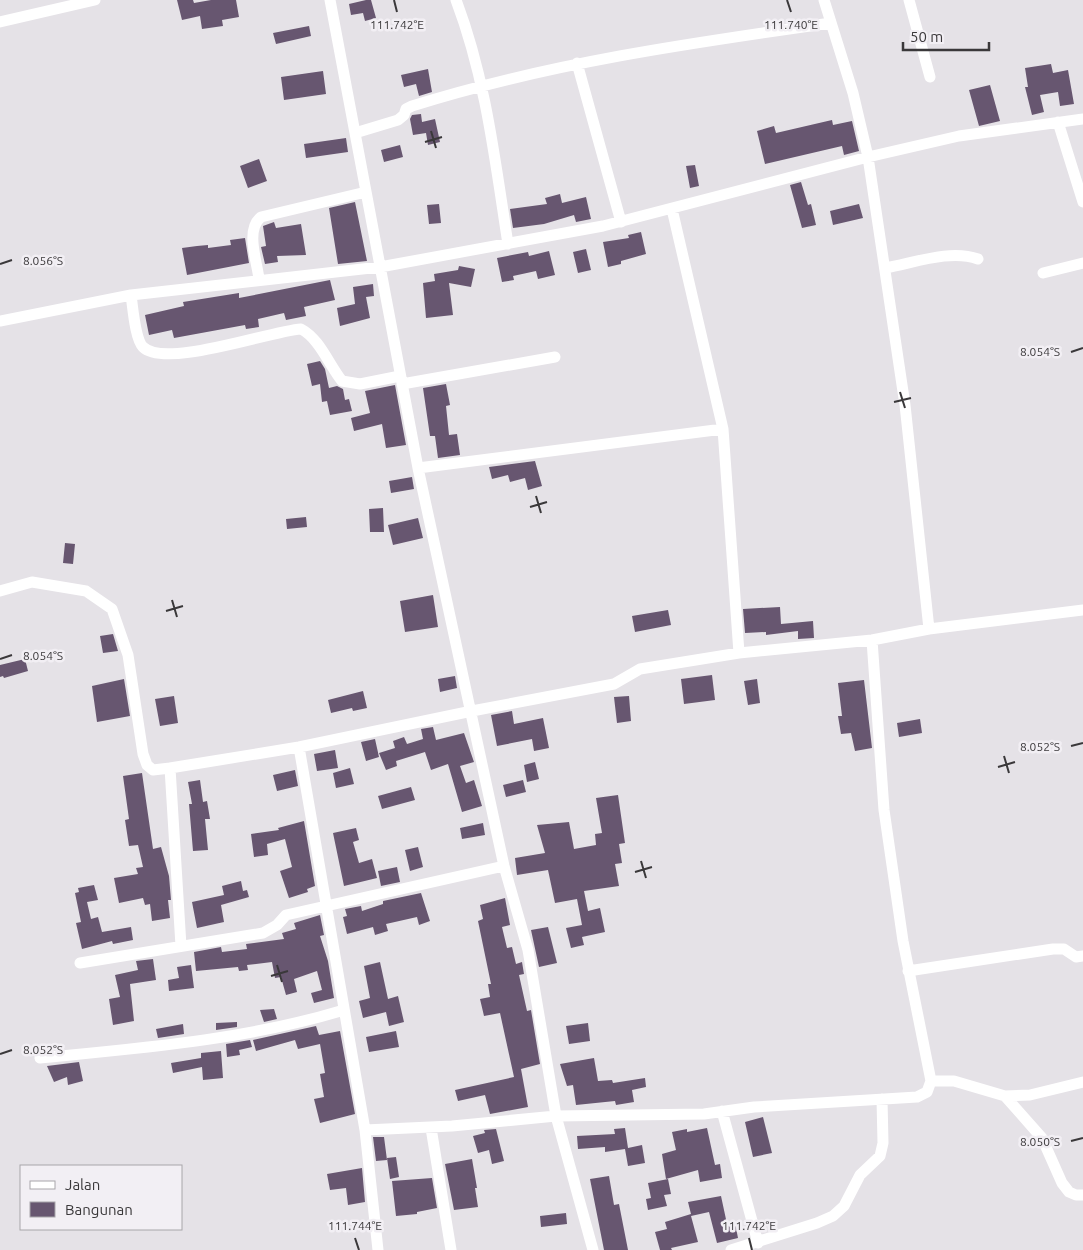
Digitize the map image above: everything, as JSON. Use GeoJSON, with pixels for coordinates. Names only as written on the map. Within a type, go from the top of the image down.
{"type":"FeatureCollection","features":[{"type":"Feature","properties":{"kind":"street"},"geometry":{"type":"LineString","coordinates":[[0,22],[95,0]]}},
{"type":"Feature","properties":{"kind":"street"},"geometry":{"type":"LineString","coordinates":[[330,0],[418,468],[504,866],[528,950],[556,1116],[592,1250]]}},
{"type":"Feature","properties":{"kind":"street"},"geometry":{"type":"LineString","coordinates":[[456,0],[468,30],[482,87],[494,149],[508,244]]}},
{"type":"Feature","properties":{"kind":"street"},"geometry":{"type":"LineString","coordinates":[[824,0],[853,93],[868,157],[905,405],[929,629]]}},
{"type":"Feature","properties":{"kind":"street"},"geometry":{"type":"LineString","coordinates":[[909,0],[930,77]]}},
{"type":"Feature","properties":{"kind":"street"},"geometry":{"type":"LineString","coordinates":[[355,133],[398,120],[404,115],[406,109],[412,106],[577,63],[655,48],[831,23]]}},
{"type":"Feature","properties":{"kind":"street"},"geometry":{"type":"LineString","coordinates":[[577,63],[621,222]]}},
{"type":"Feature","properties":{"kind":"street"},"geometry":{"type":"LineString","coordinates":[[0,321],[131,296],[260,279],[380,267],[508,244],[672,210],[868,157],[959,136],[1083,119]]}},
{"type":"Feature","properties":{"kind":"street"},"geometry":{"type":"LineString","coordinates":[[1058,122],[1083,200]]}},
{"type":"Feature","properties":{"kind":"street"},"geometry":{"type":"LineString","coordinates":[[260,279],[253,234],[254,226],[261,216],[366,192]]}},
{"type":"Feature","properties":{"kind":"street"},"geometry":{"type":"LineString","coordinates":[[672,210],[723,429],[739,653]]}},
{"type":"Feature","properties":{"kind":"street"},"geometry":{"type":"LineString","coordinates":[[885,268],[952,254],[965,254],[978,259]]}},
{"type":"Feature","properties":{"kind":"street"},"geometry":{"type":"LineString","coordinates":[[1043,274],[1083,263]]}},
{"type":"Feature","properties":{"kind":"street"},"geometry":{"type":"LineString","coordinates":[[131,296],[140,343],[149,352],[180,353],[301,329],[316,344],[342,381],[360,384],[401,380],[556,357]]}},
{"type":"Feature","properties":{"kind":"street"},"geometry":{"type":"LineString","coordinates":[[418,468],[723,429]]}},
{"type":"Feature","properties":{"kind":"street"},"geometry":{"type":"LineString","coordinates":[[0,591],[32,582],[41,583],[86,591],[112,609],[128,655],[144,754],[147,765],[153,770],[299,747],[614,684],[640,669],[739,653],[872,640],[929,629],[1083,610]]}},
{"type":"Feature","properties":{"kind":"street"},"geometry":{"type":"LineString","coordinates":[[365,1130],[431,1128],[556,1116],[658,1116],[754,1107],[918,1097],[927,1092],[931,1081],[908,971],[893,884],[884,810],[872,640]]}},
{"type":"Feature","properties":{"kind":"street"},"geometry":{"type":"LineString","coordinates":[[299,747],[365,1130],[378,1250]]}},
{"type":"Feature","properties":{"kind":"street"},"geometry":{"type":"LineString","coordinates":[[170,768],[181,946]]}},
{"type":"Feature","properties":{"kind":"street"},"geometry":{"type":"LineString","coordinates":[[80,963],[263,933],[277,925],[286,915],[504,866]]}},
{"type":"Feature","properties":{"kind":"street"},"geometry":{"type":"LineString","coordinates":[[908,971],[1054,948],[1064,949],[1076,957],[1083,956]]}},
{"type":"Feature","properties":{"kind":"street"},"geometry":{"type":"LineString","coordinates":[[40,1058],[192,1042],[300,1023],[344,1010]]}},
{"type":"Feature","properties":{"kind":"street"},"geometry":{"type":"LineString","coordinates":[[931,1081],[954,1081],[1005,1096],[1030,1095],[1083,1082]]}},
{"type":"Feature","properties":{"kind":"street"},"geometry":{"type":"LineString","coordinates":[[1005,1096],[1042,1138],[1062,1183],[1069,1192],[1083,1195]]}},
{"type":"Feature","properties":{"kind":"street"},"geometry":{"type":"LineString","coordinates":[[731,1250],[818,1223],[833,1216],[844,1206],[860,1175],[880,1156],[883,1143],[882,1099]]}},
{"type":"Feature","properties":{"kind":"street"},"geometry":{"type":"LineString","coordinates":[[722,1111],[758,1243]]}},
{"type":"Feature","properties":{"kind":"street"},"geometry":{"type":"LineString","coordinates":[[431,1128],[451,1250]]}},
{"type":"Feature","properties":{"kind":"building"},"geometry":{"type":"Polygon","coordinates":[[[177,0],[193,0],[194,3],[211,0],[236,0],[239,17],[222,20],[223,26],[202,29],[200,16],[182,20],[177,0]]]}},
{"type":"Feature","properties":{"kind":"building"},"geometry":{"type":"Polygon","coordinates":[[[371,0],[376,18],[365,21],[363,13],[351,15],[349,4],[371,0]]]}},
{"type":"Feature","properties":{"kind":"building"},"geometry":{"type":"Polygon","coordinates":[[[309,26],[311,36],[276,44],[273,33],[309,26]]]}},
{"type":"Feature","properties":{"kind":"building"},"geometry":{"type":"Polygon","coordinates":[[[1051,64],[1053,73],[1068,70],[1074,104],[1060,106],[1058,92],[1040,95],[1044,112],[1032,115],[1025,87],[1028,87],[1025,68],[1051,64]]]}},
{"type":"Feature","properties":{"kind":"building"},"geometry":{"type":"Polygon","coordinates":[[[428,69],[432,92],[419,96],[416,84],[404,87],[401,75],[428,69]]]}},
{"type":"Feature","properties":{"kind":"building"},"geometry":{"type":"Polygon","coordinates":[[[323,71],[326,94],[284,100],[281,77],[323,71]]]}},
{"type":"Feature","properties":{"kind":"building"},"geometry":{"type":"Polygon","coordinates":[[[990,85],[1000,121],[979,126],[969,90],[990,85]]]}},
{"type":"Feature","properties":{"kind":"building"},"geometry":{"type":"Polygon","coordinates":[[[421,114],[422,122],[435,119],[440,142],[428,145],[426,133],[413,135],[410,119],[412,115],[421,114]]]}},
{"type":"Feature","properties":{"kind":"building"},"geometry":{"type":"Polygon","coordinates":[[[832,120],[833,125],[852,121],[859,151],[844,155],[842,146],[765,164],[757,131],[774,126],[776,133],[832,120]]]}},
{"type":"Feature","properties":{"kind":"building"},"geometry":{"type":"Polygon","coordinates":[[[346,138],[348,152],[306,158],[304,144],[346,138]]]}},
{"type":"Feature","properties":{"kind":"building"},"geometry":{"type":"Polygon","coordinates":[[[400,145],[403,157],[384,162],[381,150],[400,145]]]}},
{"type":"Feature","properties":{"kind":"building"},"geometry":{"type":"Polygon","coordinates":[[[259,159],[267,181],[248,188],[240,166],[259,159]]]}},
{"type":"Feature","properties":{"kind":"building"},"geometry":{"type":"Polygon","coordinates":[[[695,165],[699,186],[690,188],[686,166],[695,165]]]}},
{"type":"Feature","properties":{"kind":"building"},"geometry":{"type":"Polygon","coordinates":[[[801,182],[808,205],[811,204],[816,225],[802,228],[790,185],[801,182]]]}},
{"type":"Feature","properties":{"kind":"building"},"geometry":{"type":"Polygon","coordinates":[[[560,194],[562,203],[586,197],[591,219],[576,222],[574,215],[544,224],[513,228],[510,209],[547,204],[545,198],[560,194]]]}},
{"type":"Feature","properties":{"kind":"building"},"geometry":{"type":"Polygon","coordinates":[[[355,202],[367,261],[338,264],[329,208],[355,202]]]}},
{"type":"Feature","properties":{"kind":"building"},"geometry":{"type":"Polygon","coordinates":[[[439,204],[441,223],[429,224],[427,205],[439,204]]]}},
{"type":"Feature","properties":{"kind":"building"},"geometry":{"type":"Polygon","coordinates":[[[859,204],[863,218],[833,225],[830,211],[859,204]]]}},
{"type":"Feature","properties":{"kind":"building"},"geometry":{"type":"Polygon","coordinates":[[[274,222],[276,228],[301,224],[306,255],[277,256],[278,262],[265,264],[261,247],[266,246],[263,226],[274,222]]]}},
{"type":"Feature","properties":{"kind":"building"},"geometry":{"type":"Polygon","coordinates":[[[641,232],[646,254],[608,267],[603,242],[629,238],[628,235],[641,232]]]}},
{"type":"Feature","properties":{"kind":"building"},"geometry":{"type":"Polygon","coordinates":[[[245,238],[249,263],[187,275],[182,248],[208,245],[208,248],[231,245],[230,240],[245,238]]]}},
{"type":"Feature","properties":{"kind":"building"},"geometry":{"type":"Polygon","coordinates":[[[586,249],[591,270],[578,273],[573,252],[586,249]]]}},
{"type":"Feature","properties":{"kind":"building"},"geometry":{"type":"Polygon","coordinates":[[[549,251],[555,275],[538,279],[536,271],[513,276],[514,280],[502,282],[497,258],[528,252],[529,256],[549,251]]]}},
{"type":"Feature","properties":{"kind":"building"},"geometry":{"type":"Polygon","coordinates":[[[459,266],[475,269],[471,287],[449,283],[453,315],[426,318],[423,283],[435,281],[434,274],[458,270],[459,266]]]}},
{"type":"Feature","properties":{"kind":"building"},"geometry":{"type":"Polygon","coordinates":[[[330,280],[335,300],[304,307],[306,316],[286,320],[284,313],[258,319],[259,327],[246,329],[245,325],[174,338],[172,330],[149,335],[145,315],[184,306],[183,302],[239,293],[239,298],[330,280]]]}},
{"type":"Feature","properties":{"kind":"building"},"geometry":{"type":"Polygon","coordinates":[[[373,284],[374,296],[366,297],[370,318],[340,326],[337,308],[355,304],[353,287],[373,284]]]}},
{"type":"Feature","properties":{"kind":"building"},"geometry":{"type":"Polygon","coordinates":[[[320,361],[325,369],[329,388],[337,386],[343,389],[345,400],[349,399],[352,411],[330,415],[327,401],[322,402],[320,384],[312,386],[307,364],[320,361]]]}},
{"type":"Feature","properties":{"kind":"building"},"geometry":{"type":"Polygon","coordinates":[[[446,384],[450,405],[446,406],[449,435],[457,434],[460,455],[438,458],[435,436],[430,436],[423,388],[446,384]]]}},
{"type":"Feature","properties":{"kind":"building"},"geometry":{"type":"Polygon","coordinates":[[[395,385],[406,445],[386,448],[382,424],[354,431],[351,418],[370,413],[365,391],[395,385]]]}},
{"type":"Feature","properties":{"kind":"building"},"geometry":{"type":"Polygon","coordinates":[[[535,461],[542,486],[528,490],[525,478],[510,482],[508,475],[492,479],[489,467],[535,461]]]}},
{"type":"Feature","properties":{"kind":"building"},"geometry":{"type":"Polygon","coordinates":[[[412,477],[414,489],[391,493],[389,481],[412,477]]]}},
{"type":"Feature","properties":{"kind":"building"},"geometry":{"type":"Polygon","coordinates":[[[383,508],[384,532],[370,532],[369,509],[383,508]]]}},
{"type":"Feature","properties":{"kind":"building"},"geometry":{"type":"Polygon","coordinates":[[[306,517],[307,527],[287,529],[286,519],[306,517]]]}},
{"type":"Feature","properties":{"kind":"building"},"geometry":{"type":"Polygon","coordinates":[[[418,518],[423,538],[393,545],[388,525],[418,518]]]}},
{"type":"Feature","properties":{"kind":"building"},"geometry":{"type":"Polygon","coordinates":[[[65,543],[75,544],[73,564],[63,563],[65,543]]]}},
{"type":"Feature","properties":{"kind":"building"},"geometry":{"type":"Polygon","coordinates":[[[433,595],[438,627],[405,632],[400,601],[433,595]]]}},
{"type":"Feature","properties":{"kind":"building"},"geometry":{"type":"Polygon","coordinates":[[[780,607],[781,624],[813,621],[814,638],[798,639],[798,631],[766,635],[766,632],[745,633],[743,609],[780,607]]]}},
{"type":"Feature","properties":{"kind":"building"},"geometry":{"type":"Polygon","coordinates":[[[668,610],[671,625],[635,632],[632,616],[668,610]]]}},
{"type":"Feature","properties":{"kind":"building"},"geometry":{"type":"Polygon","coordinates":[[[113,634],[118,651],[103,653],[100,636],[113,634]]]}},
{"type":"Feature","properties":{"kind":"building"},"geometry":{"type":"Polygon","coordinates":[[[25,659],[28,671],[4,678],[3,676],[0,677],[0,665],[25,659]]]}},
{"type":"Feature","properties":{"kind":"building"},"geometry":{"type":"Polygon","coordinates":[[[712,675],[715,700],[684,704],[681,679],[712,675]]]}},
{"type":"Feature","properties":{"kind":"building"},"geometry":{"type":"Polygon","coordinates":[[[455,676],[457,688],[440,692],[438,679],[455,676]]]}},
{"type":"Feature","properties":{"kind":"building"},"geometry":{"type":"Polygon","coordinates":[[[124,679],[130,716],[97,722],[92,686],[124,679]]]}},
{"type":"Feature","properties":{"kind":"building"},"geometry":{"type":"Polygon","coordinates":[[[757,679],[760,703],[748,705],[744,681],[757,679]]]}},
{"type":"Feature","properties":{"kind":"building"},"geometry":{"type":"Polygon","coordinates":[[[864,680],[872,748],[855,751],[851,733],[841,734],[838,716],[842,716],[838,683],[864,680]]]}},
{"type":"Feature","properties":{"kind":"building"},"geometry":{"type":"Polygon","coordinates":[[[363,691],[367,708],[353,711],[352,708],[331,713],[328,700],[363,691]]]}},
{"type":"Feature","properties":{"kind":"building"},"geometry":{"type":"Polygon","coordinates":[[[174,696],[178,723],[160,726],[155,699],[174,696]]]}},
{"type":"Feature","properties":{"kind":"building"},"geometry":{"type":"Polygon","coordinates":[[[629,696],[631,721],[617,723],[614,697],[629,696]]]}},
{"type":"Feature","properties":{"kind":"building"},"geometry":{"type":"Polygon","coordinates":[[[512,711],[514,724],[543,718],[549,748],[534,751],[532,739],[497,746],[491,715],[512,711]]]}},
{"type":"Feature","properties":{"kind":"building"},"geometry":{"type":"Polygon","coordinates":[[[920,719],[922,733],[899,737],[897,723],[920,719]]]}},
{"type":"Feature","properties":{"kind":"building"},"geometry":{"type":"Polygon","coordinates":[[[433,727],[436,740],[464,733],[474,762],[460,766],[466,783],[474,780],[482,806],[462,812],[448,764],[431,770],[425,752],[396,761],[397,766],[386,770],[379,753],[395,748],[393,741],[404,737],[407,744],[423,739],[421,729],[433,727]]]}},
{"type":"Feature","properties":{"kind":"building"},"geometry":{"type":"Polygon","coordinates":[[[375,739],[379,757],[366,761],[361,742],[375,739]]]}},
{"type":"Feature","properties":{"kind":"building"},"geometry":{"type":"Polygon","coordinates":[[[335,750],[338,768],[317,771],[314,754],[335,750]]]}},
{"type":"Feature","properties":{"kind":"building"},"geometry":{"type":"Polygon","coordinates":[[[535,762],[539,779],[527,782],[524,765],[535,762]]]}},
{"type":"Feature","properties":{"kind":"building"},"geometry":{"type":"Polygon","coordinates":[[[350,768],[354,784],[336,788],[333,773],[350,768]]]}},
{"type":"Feature","properties":{"kind":"building"},"geometry":{"type":"Polygon","coordinates":[[[295,770],[298,786],[277,791],[273,775],[295,770]]]}},
{"type":"Feature","properties":{"kind":"building"},"geometry":{"type":"Polygon","coordinates":[[[142,773],[153,849],[161,847],[169,876],[171,900],[168,900],[170,918],[152,921],[150,904],[145,905],[143,898],[119,903],[114,878],[138,874],[136,868],[143,867],[138,845],[129,846],[125,820],[129,819],[123,776],[142,773]]]}},
{"type":"Feature","properties":{"kind":"building"},"geometry":{"type":"Polygon","coordinates":[[[200,780],[203,802],[207,801],[210,819],[205,819],[208,850],[193,851],[189,804],[192,804],[188,782],[200,780]]]}},
{"type":"Feature","properties":{"kind":"building"},"geometry":{"type":"Polygon","coordinates":[[[523,780],[526,792],[506,797],[503,785],[523,780]]]}},
{"type":"Feature","properties":{"kind":"building"},"geometry":{"type":"Polygon","coordinates":[[[411,787],[415,800],[382,809],[378,796],[411,787]]]}},
{"type":"Feature","properties":{"kind":"building"},"geometry":{"type":"Polygon","coordinates":[[[618,795],[625,843],[619,844],[622,863],[615,864],[619,886],[584,891],[588,911],[600,908],[605,932],[582,937],[584,945],[571,948],[566,928],[582,925],[577,899],[555,903],[548,870],[517,875],[515,858],[545,853],[537,825],[569,822],[574,849],[596,845],[595,834],[602,833],[596,798],[618,795]]]}},
{"type":"Feature","properties":{"kind":"building"},"geometry":{"type":"Polygon","coordinates":[[[304,821],[315,886],[307,889],[308,892],[289,898],[280,871],[292,867],[285,839],[267,844],[268,855],[254,857],[251,834],[279,830],[278,828],[304,821]]]}},
{"type":"Feature","properties":{"kind":"building"},"geometry":{"type":"Polygon","coordinates":[[[483,823],[485,835],[462,839],[460,828],[483,823]]]}},
{"type":"Feature","properties":{"kind":"building"},"geometry":{"type":"Polygon","coordinates":[[[356,828],[359,840],[353,842],[359,863],[372,859],[377,878],[344,886],[333,833],[356,828]]]}},
{"type":"Feature","properties":{"kind":"building"},"geometry":{"type":"Polygon","coordinates":[[[418,847],[423,867],[410,871],[405,850],[418,847]]]}},
{"type":"Feature","properties":{"kind":"building"},"geometry":{"type":"Polygon","coordinates":[[[397,867],[400,882],[381,886],[378,871],[397,867]]]}},
{"type":"Feature","properties":{"kind":"building"},"geometry":{"type":"Polygon","coordinates":[[[241,881],[243,891],[247,890],[249,897],[221,905],[224,922],[197,928],[192,902],[224,895],[222,886],[241,881]]]}},
{"type":"Feature","properties":{"kind":"building"},"geometry":{"type":"Polygon","coordinates":[[[94,885],[98,900],[87,902],[91,919],[98,917],[102,932],[131,927],[133,940],[113,944],[112,941],[82,949],[76,923],[81,922],[75,893],[79,892],[78,888],[94,885]]]}},
{"type":"Feature","properties":{"kind":"building"},"geometry":{"type":"Polygon","coordinates":[[[421,893],[430,921],[419,925],[417,917],[386,924],[388,931],[375,935],[373,927],[347,934],[343,917],[347,916],[345,909],[361,906],[362,911],[383,904],[383,901],[421,893]]]}},
{"type":"Feature","properties":{"kind":"building"},"geometry":{"type":"Polygon","coordinates":[[[505,898],[510,925],[502,927],[507,948],[512,947],[516,964],[522,962],[524,974],[519,975],[527,1011],[531,1010],[540,1064],[521,1069],[528,1107],[490,1114],[485,1095],[458,1101],[455,1090],[514,1077],[500,1013],[484,1016],[480,999],[490,997],[488,984],[491,984],[478,921],[483,919],[480,905],[505,898]]]}},
{"type":"Feature","properties":{"kind":"building"},"geometry":{"type":"Polygon","coordinates":[[[320,915],[324,935],[320,936],[328,961],[334,998],[314,1003],[311,993],[322,990],[317,971],[294,979],[297,992],[286,995],[281,977],[275,978],[272,962],[247,965],[248,970],[239,971],[238,967],[196,971],[194,952],[221,947],[222,952],[247,949],[246,944],[284,939],[282,933],[296,929],[294,923],[320,915]]]}},
{"type":"Feature","properties":{"kind":"building"},"geometry":{"type":"Polygon","coordinates":[[[548,927],[557,963],[539,967],[531,930],[548,927]]]}},
{"type":"Feature","properties":{"kind":"building"},"geometry":{"type":"Polygon","coordinates":[[[153,959],[156,980],[130,984],[134,1021],[113,1025],[109,999],[120,997],[115,975],[138,970],[136,961],[153,959]]]}},
{"type":"Feature","properties":{"kind":"building"},"geometry":{"type":"Polygon","coordinates":[[[380,962],[388,999],[398,996],[404,1022],[389,1026],[386,1012],[363,1018],[359,1001],[370,998],[364,966],[380,962]]]}},
{"type":"Feature","properties":{"kind":"building"},"geometry":{"type":"Polygon","coordinates":[[[191,965],[194,988],[169,991],[168,980],[179,978],[177,967],[191,965]]]}},
{"type":"Feature","properties":{"kind":"building"},"geometry":{"type":"Polygon","coordinates":[[[274,1009],[277,1019],[264,1022],[260,1010],[274,1009]]]}},
{"type":"Feature","properties":{"kind":"building"},"geometry":{"type":"Polygon","coordinates":[[[237,1022],[237,1027],[216,1030],[216,1023],[237,1022]]]}},
{"type":"Feature","properties":{"kind":"building"},"geometry":{"type":"Polygon","coordinates":[[[588,1023],[590,1041],[569,1044],[566,1026],[588,1023]]]}},
{"type":"Feature","properties":{"kind":"building"},"geometry":{"type":"Polygon","coordinates":[[[183,1024],[184,1034],[158,1038],[156,1029],[183,1024]]]}},
{"type":"Feature","properties":{"kind":"building"},"geometry":{"type":"Polygon","coordinates":[[[316,1026],[319,1035],[340,1031],[355,1114],[320,1123],[314,1099],[324,1097],[320,1074],[325,1073],[320,1044],[298,1049],[295,1040],[256,1051],[253,1040],[316,1026]]]}},
{"type":"Feature","properties":{"kind":"building"},"geometry":{"type":"Polygon","coordinates":[[[396,1031],[399,1047],[369,1052],[366,1037],[396,1031]]]}},
{"type":"Feature","properties":{"kind":"building"},"geometry":{"type":"Polygon","coordinates":[[[250,1040],[252,1047],[239,1050],[240,1055],[227,1057],[226,1044],[250,1040]]]}},
{"type":"Feature","properties":{"kind":"building"},"geometry":{"type":"Polygon","coordinates":[[[221,1051],[223,1078],[203,1080],[202,1067],[173,1073],[171,1063],[201,1058],[201,1053],[221,1051]]]}},
{"type":"Feature","properties":{"kind":"building"},"geometry":{"type":"Polygon","coordinates":[[[594,1058],[598,1081],[612,1080],[613,1083],[645,1078],[646,1087],[632,1090],[634,1102],[616,1105],[615,1101],[576,1105],[573,1085],[567,1086],[560,1064],[594,1058]]]}},
{"type":"Feature","properties":{"kind":"building"},"geometry":{"type":"Polygon","coordinates":[[[79,1062],[83,1081],[68,1085],[67,1077],[54,1082],[47,1066],[79,1062]]]}},
{"type":"Feature","properties":{"kind":"building"},"geometry":{"type":"Polygon","coordinates":[[[763,1117],[772,1153],[753,1157],[745,1122],[763,1117]]]}},
{"type":"Feature","properties":{"kind":"building"},"geometry":{"type":"Polygon","coordinates":[[[625,1128],[628,1148],[642,1145],[645,1163],[628,1166],[625,1149],[605,1152],[605,1147],[578,1149],[577,1136],[615,1134],[614,1129],[625,1128]]]}},
{"type":"Feature","properties":{"kind":"building"},"geometry":{"type":"Polygon","coordinates":[[[707,1128],[715,1165],[720,1164],[722,1178],[700,1182],[698,1170],[666,1179],[662,1154],[676,1150],[672,1132],[687,1129],[687,1132],[707,1128]]]}},
{"type":"Feature","properties":{"kind":"building"},"geometry":{"type":"Polygon","coordinates":[[[496,1129],[504,1161],[492,1164],[489,1150],[478,1153],[473,1136],[485,1133],[484,1130],[496,1129]]]}},
{"type":"Feature","properties":{"kind":"building"},"geometry":{"type":"Polygon","coordinates":[[[373,1137],[384,1137],[387,1160],[376,1161],[373,1137]]]}},
{"type":"Feature","properties":{"kind":"building"},"geometry":{"type":"Polygon","coordinates":[[[396,1157],[399,1177],[390,1179],[387,1158],[396,1157]]]}},
{"type":"Feature","properties":{"kind":"building"},"geometry":{"type":"Polygon","coordinates":[[[472,1159],[478,1207],[454,1210],[445,1164],[472,1159]]]}},
{"type":"Feature","properties":{"kind":"building"},"geometry":{"type":"Polygon","coordinates":[[[362,1168],[365,1202],[348,1205],[346,1188],[330,1190],[327,1174],[362,1168]]]}},
{"type":"Feature","properties":{"kind":"building"},"geometry":{"type":"Polygon","coordinates":[[[609,1176],[614,1205],[619,1204],[628,1250],[604,1250],[590,1179],[609,1176]]]}},
{"type":"Feature","properties":{"kind":"building"},"geometry":{"type":"Polygon","coordinates":[[[432,1178],[437,1208],[417,1212],[417,1214],[396,1216],[392,1181],[432,1178]]]}},
{"type":"Feature","properties":{"kind":"building"},"geometry":{"type":"Polygon","coordinates":[[[668,1179],[671,1194],[664,1195],[667,1206],[648,1210],[646,1199],[651,1198],[648,1183],[668,1179]]]}},
{"type":"Feature","properties":{"kind":"building"},"geometry":{"type":"Polygon","coordinates":[[[721,1196],[727,1224],[735,1223],[738,1238],[717,1243],[709,1212],[691,1216],[698,1242],[671,1248],[672,1250],[660,1250],[655,1232],[667,1229],[665,1222],[691,1214],[688,1202],[721,1196]]]}},
{"type":"Feature","properties":{"kind":"building"},"geometry":{"type":"Polygon","coordinates":[[[566,1213],[567,1224],[541,1227],[540,1216],[566,1213]]]}}]}
